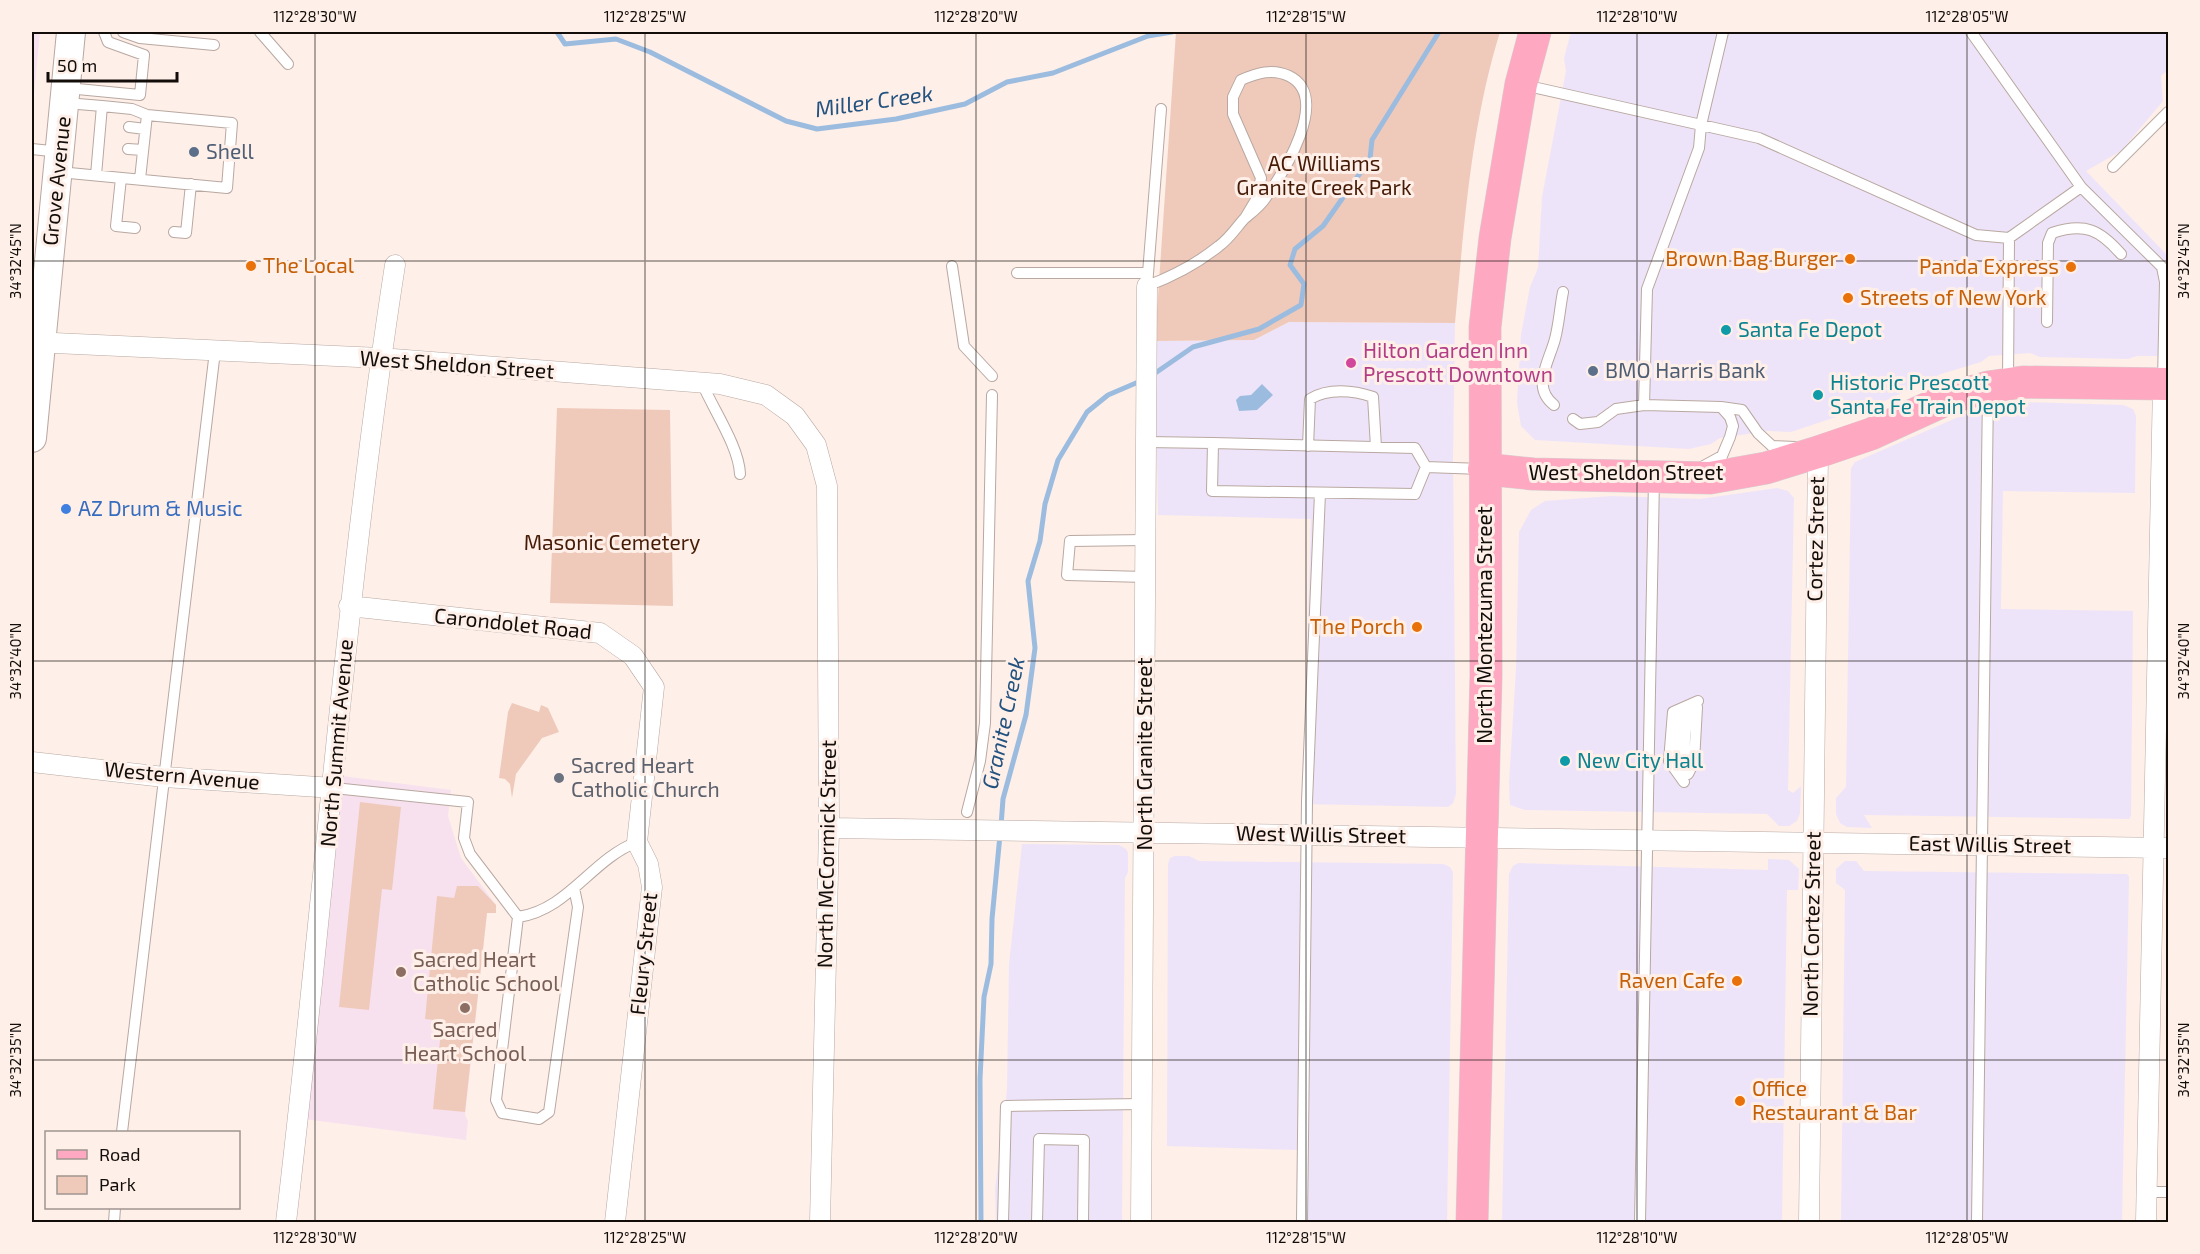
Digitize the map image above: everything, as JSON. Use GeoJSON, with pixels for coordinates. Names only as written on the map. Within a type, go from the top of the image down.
{"type":"FeatureCollection","features":[{"type":"Feature","properties":{"kind":"main road","name":"Grove Avenue"},"geometry":{"type":"LineString","coordinates":[[32,438],[37,342],[59,162],[70,32]]}},
{"type":"Feature","properties":{"kind":"main road","name":"North Montezuma Street"},"geometry":{"type":"LineString","coordinates":[[1472,1222],[1488,516],[1484,469],[1485,327],[1495,238],[1521,84],[1535,32]]}},
{"type":"Feature","properties":{"kind":"main road","name":"West Sheldon Street"},"geometry":{"type":"LineString","coordinates":[[1484,469],[1533,474],[1710,478],[1766,468],[1824,450],[1871,434],[1950,398],[1998,385],[2166,384]]}},
{"type":"Feature","properties":{"kind":"street","name":"North Summit Avenue"},"geometry":{"type":"LineString","coordinates":[[286,1222],[334,788],[349,606],[380,358],[395,265]]}},
{"type":"Feature","properties":{"kind":"street","name":"North Granite Street"},"geometry":{"type":"LineString","coordinates":[[1141,1222],[1148,280]]}},
{"type":"Feature","properties":{"kind":"street","name":"West Sheldon Street"},"geometry":{"type":"LineString","coordinates":[[37,342],[380,358],[702,383],[766,394],[795,416],[816,445],[827,486]]}},
{"type":"Feature","properties":{"kind":"street"},"geometry":{"type":"LineString","coordinates":[[2146,1222],[2161,848],[2166,384]]}},
{"type":"Feature","properties":{"kind":"street","name":"Cortez Street"},"geometry":{"type":"LineString","coordinates":[[1814,625],[1824,450]]}},
{"type":"Feature","properties":{"kind":"street","name":"North McCormick Street"},"geometry":{"type":"LineString","coordinates":[[820,1222],[829,828],[827,486]]}},
{"type":"Feature","properties":{"kind":"street","name":"Carondolet Road"},"geometry":{"type":"LineString","coordinates":[[349,606],[600,633],[633,656],[654,687]]}},
{"type":"Feature","properties":{"kind":"street","name":"North Cortez Street"},"geometry":{"type":"LineString","coordinates":[[1809,1222],[1814,625]]}},
{"type":"Feature","properties":{"kind":"street","name":"Fleury Street"},"geometry":{"type":"LineString","coordinates":[[615,1222],[652,887],[648,864],[637,842],[654,687]]}},
{"type":"Feature","properties":{"kind":"street","name":"Western Avenue"},"geometry":{"type":"LineString","coordinates":[[32,762],[164,777],[334,788]]}},
{"type":"Feature","properties":{"kind":"street","name":"West Willis Street"},"geometry":{"type":"LineString","coordinates":[[829,828],[1812,842]]}},
{"type":"Feature","properties":{"kind":"street","name":"East Willis Street"},"geometry":{"type":"LineString","coordinates":[[1812,842],[2161,848]]}},
{"type":"Feature","properties":{"kind":"lane"},"geometry":{"type":"LineString","coordinates":[[66,96],[140,95],[144,55],[108,42],[104,32]]}},
{"type":"Feature","properties":{"kind":"lane"},"geometry":{"type":"LineString","coordinates":[[123,32],[140,38],[214,45]]}},
{"type":"Feature","properties":{"kind":"lane"},"geometry":{"type":"LineString","coordinates":[[260,32],[288,64]]}},
{"type":"Feature","properties":{"kind":"lane"},"geometry":{"type":"LineString","coordinates":[[1644,405],[1647,289],[1699,148],[1701,125],[1723,32]]}},
{"type":"Feature","properties":{"kind":"lane"},"geometry":{"type":"LineString","coordinates":[[1971,32],[2081,187],[2162,267],[2165,282],[2166,384]]}},
{"type":"Feature","properties":{"kind":"lane"},"geometry":{"type":"LineString","coordinates":[[1017,273],[1167,279],[1220,246],[1264,201],[1296,146],[1308,107],[1306,92],[1298,80],[1281,72],[1259,72],[1241,80],[1233,97],[1233,114],[1261,178],[1257,198],[1245,218]]}},
{"type":"Feature","properties":{"kind":"lane"},"geometry":{"type":"LineString","coordinates":[[1521,84],[1759,138],[1976,235],[2009,238],[2081,187]]}},
{"type":"Feature","properties":{"kind":"lane"},"geometry":{"type":"LineString","coordinates":[[32,149],[59,162],[96,175],[227,188],[232,123],[147,115],[132,109],[102,106],[66,96]]}},
{"type":"Feature","properties":{"kind":"lane"},"geometry":{"type":"LineString","coordinates":[[96,175],[104,125],[102,106]]}},
{"type":"Feature","properties":{"kind":"lane"},"geometry":{"type":"LineString","coordinates":[[1148,280],[1161,109]]}},
{"type":"Feature","properties":{"kind":"lane"},"geometry":{"type":"LineString","coordinates":[[2113,167],[2169,112]]}},
{"type":"Feature","properties":{"kind":"lane"},"geometry":{"type":"LineString","coordinates":[[140,179],[147,115]]}},
{"type":"Feature","properties":{"kind":"lane"},"geometry":{"type":"LineString","coordinates":[[129,127],[145,129]]}},
{"type":"Feature","properties":{"kind":"lane"},"geometry":{"type":"LineString","coordinates":[[128,149],[143,150]]}},
{"type":"Feature","properties":{"kind":"lane"},"geometry":{"type":"LineString","coordinates":[[121,177],[116,225],[135,228]]}},
{"type":"Feature","properties":{"kind":"lane"},"geometry":{"type":"LineString","coordinates":[[180,232],[191,184]]}},
{"type":"Feature","properties":{"kind":"lane"},"geometry":{"type":"LineString","coordinates":[[2047,322],[2048,243],[2052,233],[2063,229],[2093,230],[2104,234],[2121,254]]}},
{"type":"Feature","properties":{"kind":"lane"},"geometry":{"type":"LineString","coordinates":[[1977,1222],[1982,844],[1998,385],[2009,238]]}},
{"type":"Feature","properties":{"kind":"lane"},"geometry":{"type":"LineString","coordinates":[[952,266],[964,346],[992,376]]}},
{"type":"Feature","properties":{"kind":"lane"},"geometry":{"type":"LineString","coordinates":[[1554,405],[1546,399],[1542,384],[1546,361],[1555,341],[1563,292]]}},
{"type":"Feature","properties":{"kind":"lane"},"geometry":{"type":"LineString","coordinates":[[122,1131],[215,351]]}},
{"type":"Feature","properties":{"kind":"lane"},"geometry":{"type":"LineString","coordinates":[[702,383],[739,458],[740,474]]}},
{"type":"Feature","properties":{"kind":"lane"},"geometry":{"type":"LineString","coordinates":[[1308,446],[1310,399],[1320,392],[1359,392],[1373,398],[1376,447]]}},
{"type":"Feature","properties":{"kind":"lane"},"geometry":{"type":"LineString","coordinates":[[967,812],[980,760],[985,723],[992,394]]}},
{"type":"Feature","properties":{"kind":"lane"},"geometry":{"type":"LineString","coordinates":[[1573,419],[1580,424],[1598,422],[1616,409],[1644,405],[1721,407],[1742,410],[1758,432],[1773,446],[1824,450]]}},
{"type":"Feature","properties":{"kind":"lane"},"geometry":{"type":"LineString","coordinates":[[1640,1222],[1649,840],[1669,477],[1722,456],[1733,426],[1730,417],[1721,407]]}},
{"type":"Feature","properties":{"kind":"lane"},"geometry":{"type":"LineString","coordinates":[[1146,442],[1415,448],[1426,467]]}},
{"type":"Feature","properties":{"kind":"lane"},"geometry":{"type":"LineString","coordinates":[[1213,443],[1212,491],[1415,494],[1426,467]]}},
{"type":"Feature","properties":{"kind":"lane"},"geometry":{"type":"LineString","coordinates":[[1426,467],[1484,469]]}},
{"type":"Feature","properties":{"kind":"lane"},"geometry":{"type":"LineString","coordinates":[[1302,1222],[1306,835],[1320,493]]}},
{"type":"Feature","properties":{"kind":"lane"},"geometry":{"type":"LineString","coordinates":[[1146,540],[1071,541],[1067,575],[1146,577]]}},
{"type":"Feature","properties":{"kind":"lane"},"geometry":{"type":"LineString","coordinates":[[1698,701],[1695,715],[1694,762],[1684,782],[1677,761],[1677,729],[1681,714],[1698,701]]}},
{"type":"Feature","properties":{"kind":"lane"},"geometry":{"type":"LineString","coordinates":[[334,788],[468,802],[464,838],[470,854],[518,917],[496,1100],[502,1113],[539,1119],[549,1112],[578,907],[574,888]]}},
{"type":"Feature","properties":{"kind":"lane"},"geometry":{"type":"LineString","coordinates":[[518,917],[533,914],[549,906],[574,888],[615,851],[637,842]]}},
{"type":"Feature","properties":{"kind":"lane"},"geometry":{"type":"LineString","coordinates":[[1003,1222],[1006,1106],[1142,1104]]}},
{"type":"Feature","properties":{"kind":"lane"},"geometry":{"type":"LineString","coordinates":[[1037,1222],[1039,1139],[1084,1140],[1083,1222]]}},
{"type":"Feature","properties":{"kind":"lane"},"geometry":{"type":"LineString","coordinates":[[2147,1192],[2169,1192]]}},
{"type":"Feature","properties":{"kind":"shaded area"},"geometry":{"type":"Polygon","coordinates":[[[32,32],[40,32],[32,114],[32,32]]]}},
{"type":"Feature","properties":{"kind":"shaded area"},"geometry":{"type":"Polygon","coordinates":[[[1571,32],[2168,32],[2168,70],[2161,76],[2163,101],[2121,151],[2086,171],[2168,256],[2168,356],[2137,356],[2128,359],[2040,357],[2030,353],[1989,356],[1981,362],[1941,374],[1887,400],[1791,432],[1768,431],[1720,438],[1711,444],[1689,449],[1535,440],[1521,426],[1517,403],[1521,334],[1530,287],[1538,268],[1542,197],[1566,71],[1564,58],[1571,32]]]}},
{"type":"Feature","properties":{"kind":"shaded area"},"geometry":{"type":"Polygon","coordinates":[[[1289,322],[1455,323],[1453,458],[1456,794],[1453,803],[1448,807],[1303,804],[1311,519],[1158,515],[1155,341],[1254,340],[1289,322]]]}},
{"type":"Feature","properties":{"kind":"shaded area"},"geometry":{"type":"Polygon","coordinates":[[[2021,402],[2123,405],[2133,409],[2136,416],[2135,493],[2003,491],[2001,609],[2133,611],[2131,816],[2129,819],[1864,815],[1872,828],[1847,827],[1840,823],[1836,814],[1836,798],[1846,787],[1851,468],[1855,462],[1963,415],[1998,404],[2021,402]]]}},
{"type":"Feature","properties":{"kind":"shaded area"},"geometry":{"type":"Polygon","coordinates":[[[1777,488],[1788,491],[1794,498],[1788,790],[1793,793],[1801,786],[1800,813],[1797,821],[1789,826],[1779,826],[1767,814],[1525,810],[1510,805],[1519,532],[1531,510],[1545,501],[1612,496],[1700,499],[1777,488]]]}},
{"type":"Feature","properties":{"kind":"shaded area","name":"Sacred Heart Catholic School"},"geometry":{"type":"Polygon","coordinates":[[[342,776],[451,790],[448,816],[461,858],[496,905],[496,913],[487,913],[465,1115],[468,1121],[466,1140],[304,1119],[342,776]]]}},
{"type":"Feature","properties":{"kind":"shaded area"},"geometry":{"type":"Polygon","coordinates":[[[1022,844],[1119,845],[1128,853],[1128,872],[1125,878],[1122,1222],[996,1222],[995,1190],[1007,1090],[1009,964],[1022,844]]]}},
{"type":"Feature","properties":{"kind":"shaded area"},"geometry":{"type":"Polygon","coordinates":[[[1189,856],[1199,861],[1443,864],[1450,867],[1453,872],[1447,1222],[1296,1222],[1297,1150],[1167,1146],[1168,864],[1170,858],[1189,856]]]}},
{"type":"Feature","properties":{"kind":"shaded area"},"geometry":{"type":"Polygon","coordinates":[[[1768,859],[1789,860],[1799,869],[1798,890],[1787,890],[1782,1222],[1502,1222],[1509,874],[1513,866],[1518,863],[1768,870],[1768,859]]]}},
{"type":"Feature","properties":{"kind":"shaded area"},"geometry":{"type":"Polygon","coordinates":[[[1845,861],[1856,861],[1864,871],[2127,874],[2129,877],[2122,1222],[1841,1222],[1845,890],[1836,883],[1836,869],[1845,861]]]}},
{"type":"Feature","properties":{"kind":"green space","name":"AC Williams Granite Creek Park"},"geometry":{"type":"Polygon","coordinates":[[[1176,32],[1500,32],[1475,139],[1455,323],[1289,322],[1254,340],[1155,341],[1176,32]]]}},
{"type":"Feature","properties":{"kind":"green space","name":"Masonic Cemetery"},"geometry":{"type":"Polygon","coordinates":[[[557,408],[670,410],[673,606],[550,603],[557,408]]]}},
{"type":"Feature","properties":{"kind":"green space"},"geometry":{"type":"Polygon","coordinates":[[[512,703],[539,712],[541,705],[548,708],[559,732],[542,738],[516,774],[512,798],[510,784],[505,779],[499,778],[508,712],[512,703]]]}},
{"type":"Feature","properties":{"kind":"green space"},"geometry":{"type":"Polygon","coordinates":[[[360,802],[401,807],[392,890],[382,889],[369,1010],[339,1007],[360,802]]]}},
{"type":"Feature","properties":{"kind":"green space"},"geometry":{"type":"Polygon","coordinates":[[[457,886],[478,886],[496,905],[496,913],[487,913],[465,1112],[433,1109],[442,1021],[425,1019],[437,896],[454,898],[457,886]]]}},
{"type":"Feature","properties":{"kind":"water"},"geometry":{"type":"Polygon","coordinates":[[[1262,384],[1273,395],[1257,410],[1239,411],[1236,400],[1240,396],[1251,395],[1262,384]]]}},
{"type":"Feature","properties":{"kind":"waterway","name":"Miller Creek"},"geometry":{"type":"LineString","coordinates":[[557,32],[565,44],[616,39],[650,52],[786,121],[817,129],[896,119],[965,104],[1007,82],[1053,73],[1148,36],[1172,32]]}},
{"type":"Feature","properties":{"kind":"waterway","name":"Granite Creek"},"geometry":{"type":"LineString","coordinates":[[1151,376],[1193,347],[1259,329],[1301,305],[1304,284],[1290,265],[1295,249],[1323,226],[1370,159],[1372,140],[1439,32]]}},
{"type":"Feature","properties":{"kind":"waterway","name":"Granite Creek"},"geometry":{"type":"LineString","coordinates":[[1001,826],[1003,799],[1026,715],[1035,648],[1028,581],[1040,541],[1045,504],[1058,460],[1087,412],[1108,395],[1143,380]]}},
{"type":"Feature","properties":{"kind":"waterway","name":"Granite Creek"},"geometry":{"type":"LineString","coordinates":[[981,1222],[980,1079],[984,997],[991,964],[992,919],[1000,835]]}},
{"type":"Feature","properties":{"kind":"place","name":"Shell"},"geometry":{"type":"Point","coordinates":[194,152]}},
{"type":"Feature","properties":{"kind":"place","name":"Brown Bag Burger"},"geometry":{"type":"Point","coordinates":[1850,259]}},
{"type":"Feature","properties":{"kind":"place","name":"The Local"},"geometry":{"type":"Point","coordinates":[251,266]}},
{"type":"Feature","properties":{"kind":"place","name":"Panda Express"},"geometry":{"type":"Point","coordinates":[2071,267]}},
{"type":"Feature","properties":{"kind":"place","name":"Streets of New York"},"geometry":{"type":"Point","coordinates":[1848,298]}},
{"type":"Feature","properties":{"kind":"place","name":"Santa Fe Depot"},"geometry":{"type":"Point","coordinates":[1726,330]}},
{"type":"Feature","properties":{"kind":"place","name":"Hilton Garden Inn Prescott Downtown"},"geometry":{"type":"Point","coordinates":[1351,363]}},
{"type":"Feature","properties":{"kind":"place","name":"BMO Harris Bank"},"geometry":{"type":"Point","coordinates":[1593,371]}},
{"type":"Feature","properties":{"kind":"place","name":"Historic Prescott Santa Fe Train Depot"},"geometry":{"type":"Point","coordinates":[1818,395]}},
{"type":"Feature","properties":{"kind":"place","name":"AZ Drum & Music"},"geometry":{"type":"Point","coordinates":[66,509]}},
{"type":"Feature","properties":{"kind":"place","name":"The Porch"},"geometry":{"type":"Point","coordinates":[1417,627]}},
{"type":"Feature","properties":{"kind":"place","name":"New City Hall"},"geometry":{"type":"Point","coordinates":[1565,761]}},
{"type":"Feature","properties":{"kind":"place","name":"Sacred Heart Catholic Church"},"geometry":{"type":"Point","coordinates":[559,778]}},
{"type":"Feature","properties":{"kind":"place","name":"Sacred Heart Catholic School"},"geometry":{"type":"Point","coordinates":[401,972]}},
{"type":"Feature","properties":{"kind":"place","name":"Raven Cafe"},"geometry":{"type":"Point","coordinates":[1737,981]}},
{"type":"Feature","properties":{"kind":"place","name":"Sacred Heart School"},"geometry":{"type":"Point","coordinates":[465,1008]}},
{"type":"Feature","properties":{"kind":"place","name":"Office Restaurant & Bar"},"geometry":{"type":"Point","coordinates":[1740,1101]}}]}
